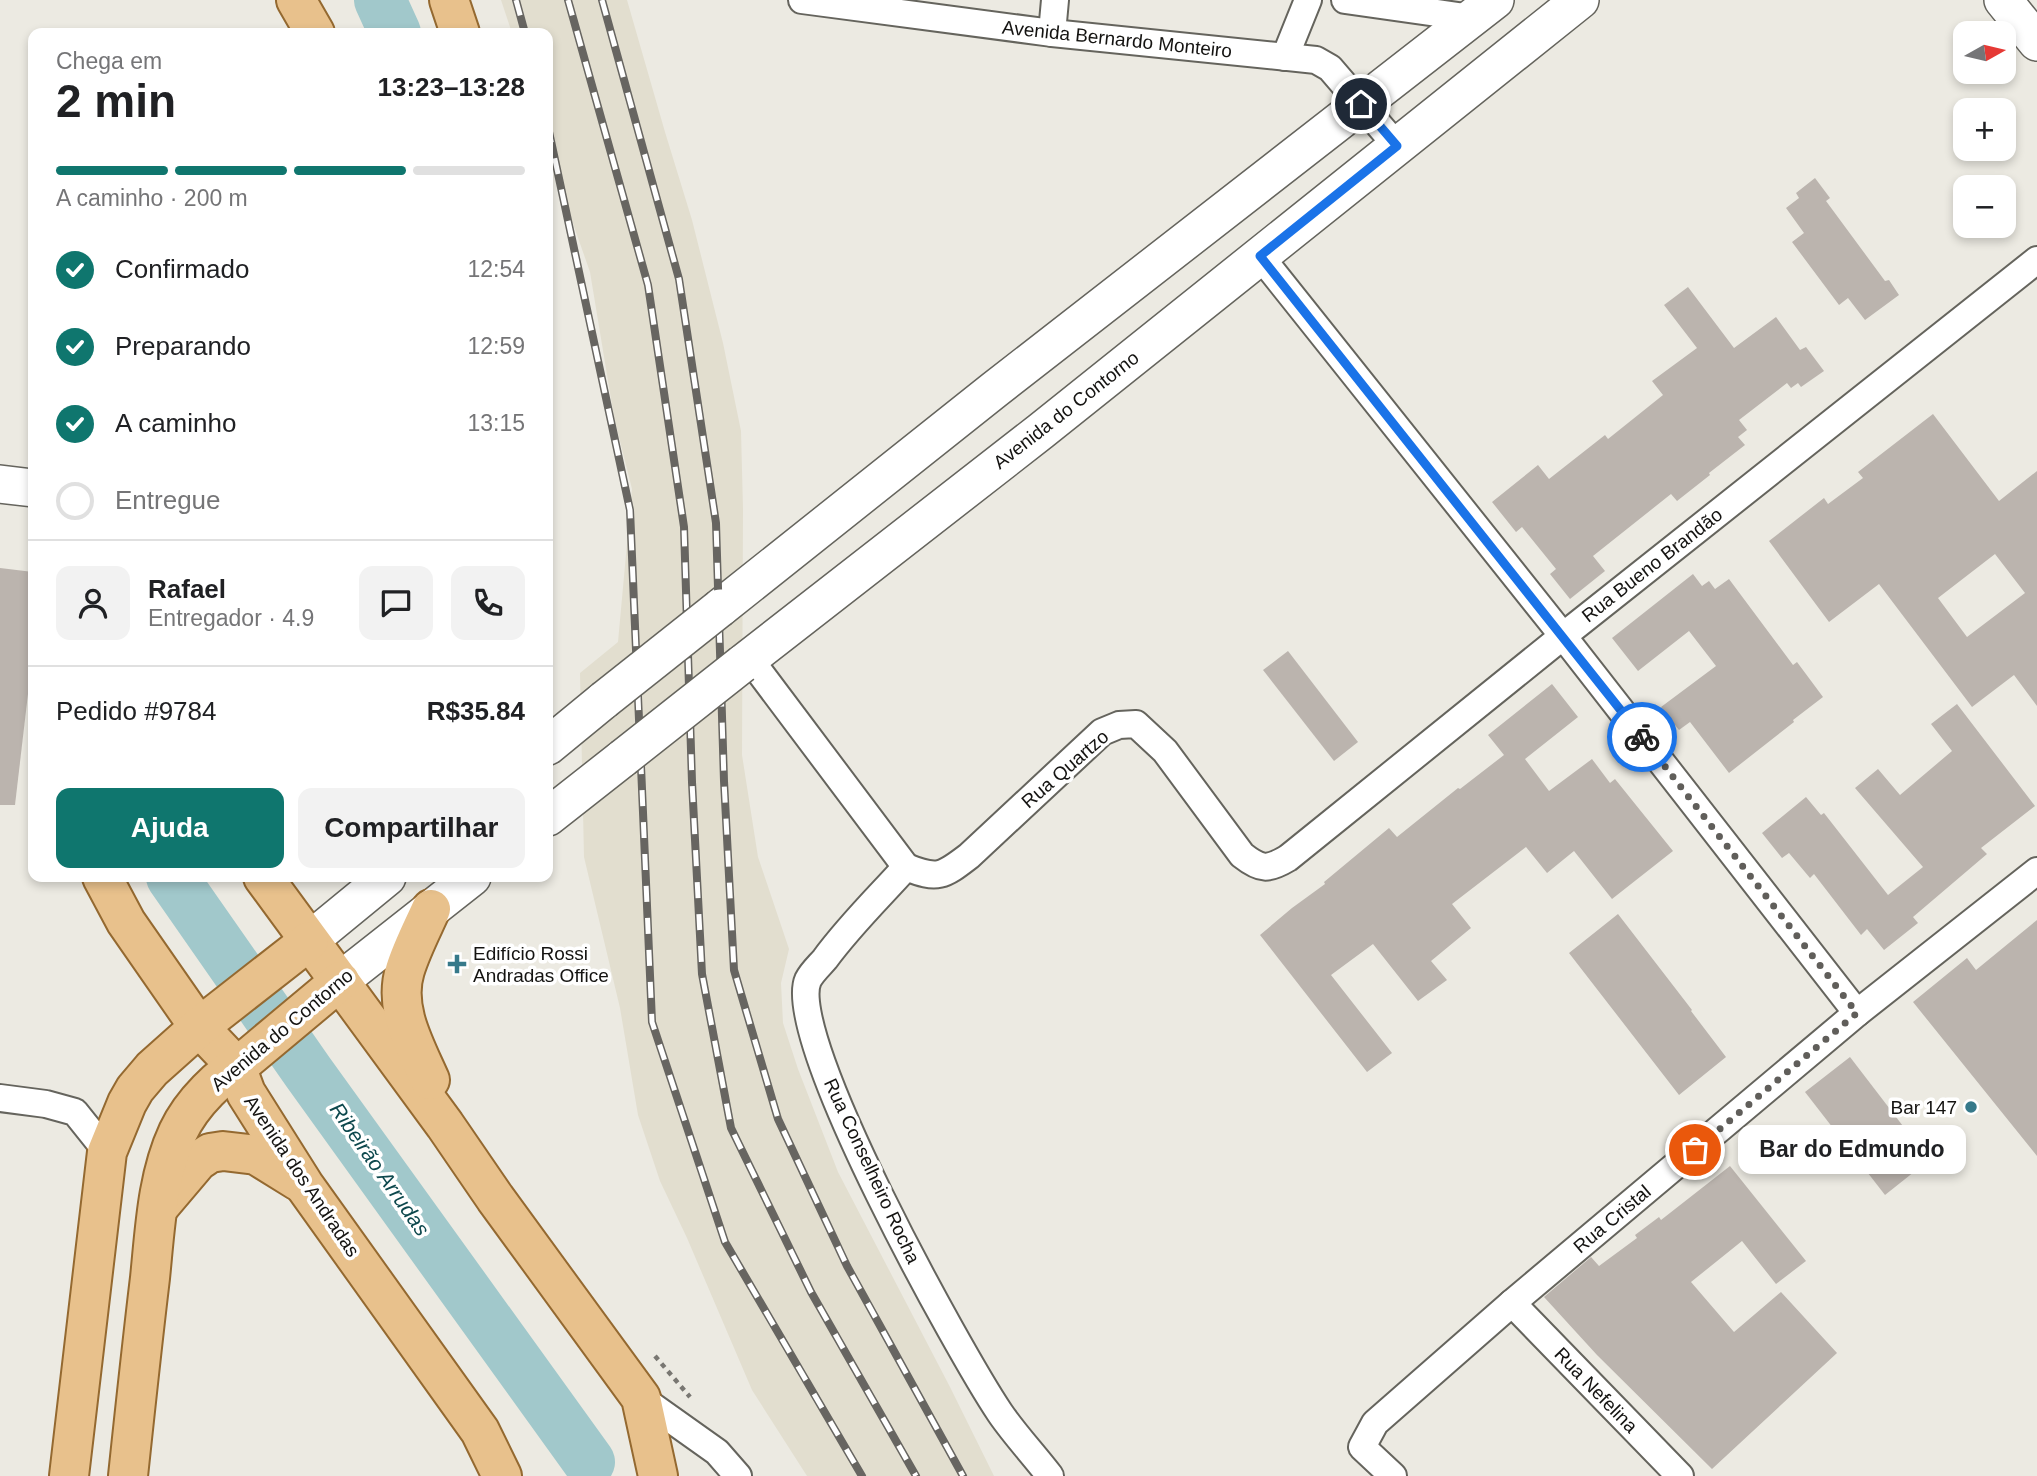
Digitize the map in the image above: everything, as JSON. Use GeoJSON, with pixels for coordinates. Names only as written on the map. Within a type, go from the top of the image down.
{"type":"FeatureCollection","features":[{"type":"Feature","properties":{"kind":"main road"},"geometry":{"type":"LineString","coordinates":[[296,0],[312,28]]}},
{"type":"Feature","properties":{"kind":"main road"},"geometry":{"type":"LineString","coordinates":[[449,0],[458,28]]}},
{"type":"Feature","properties":{"kind":"main road","name":"Avenida do Contorno"},"geometry":{"type":"LineString","coordinates":[[553,813],[1041,431],[1580,0]]}},
{"type":"Feature","properties":{"kind":"main road"},"geometry":{"type":"LineString","coordinates":[[2003,0],[2037,42]]}},
{"type":"Feature","properties":{"kind":"main road"},"geometry":{"type":"LineString","coordinates":[[553,742],[994,390],[1483,9]]}},
{"type":"Feature","properties":{"kind":"main road"},"geometry":{"type":"LineString","coordinates":[[0,484],[28,487]]}},
{"type":"Feature","properties":{"kind":"main road","name":"Avenida dos Andradas"},"geometry":{"type":"LineString","coordinates":[[105,882],[126,922],[204,1022],[242,1062],[246,1093],[304,1185],[480,1431],[502,1476]]}},
{"type":"Feature","properties":{"kind":"main road"},"geometry":{"type":"LineString","coordinates":[[265,882],[297,951],[445,1125],[641,1398],[658,1476]]}},
{"type":"Feature","properties":{"kind":"main road"},"geometry":{"type":"LineString","coordinates":[[69,1476],[107,1152],[135,1089],[152,1069],[204,1022],[381,882]]}},
{"type":"Feature","properties":{"kind":"main road","name":"Avenida do Contorno"},"geometry":{"type":"LineString","coordinates":[[128,1476],[158,1209],[166,1163],[179,1130],[200,1099],[242,1062],[328,990],[466,882]]}},
{"type":"Feature","properties":{"kind":"main road"},"geometry":{"type":"LineString","coordinates":[[431,909],[405,970],[401,995],[407,1026],[433,1084],[445,1125]]}},
{"type":"Feature","properties":{"kind":"main road"},"geometry":{"type":"LineString","coordinates":[[158,1209],[198,1161],[210,1153],[256,1155],[304,1185]]}},
{"type":"Feature","properties":{"kind":"main road"},"geometry":{"type":"LineString","coordinates":[[630,1476],[639,1458],[641,1398]]}},
{"type":"Feature","properties":{"kind":"street","name":"Avenida Bernardo Monteiro"},"geometry":{"type":"LineString","coordinates":[[802,0],[1052,33],[1316,60],[1330,68],[1397,146]]}},
{"type":"Feature","properties":{"kind":"street"},"geometry":{"type":"LineString","coordinates":[[1052,33],[1055,0]]}},
{"type":"Feature","properties":{"kind":"street"},"geometry":{"type":"LineString","coordinates":[[1285,57],[1308,0]]}},
{"type":"Feature","properties":{"kind":"street"},"geometry":{"type":"LineString","coordinates":[[1345,0],[1483,9]]}},
{"type":"Feature","properties":{"kind":"street"},"geometry":{"type":"LineString","coordinates":[[1260,256],[1563,636],[1857,1013]]}},
{"type":"Feature","properties":{"kind":"street","name":"Rua Bueno Brandão"},"geometry":{"type":"LineString","coordinates":[[1265,868],[1288,858],[2037,260]]}},
{"type":"Feature","properties":{"kind":"street"},"geometry":{"type":"LineString","coordinates":[[746,661],[906,867]]}},
{"type":"Feature","properties":{"kind":"street","name":"Rua Quartzo"},"geometry":{"type":"LineString","coordinates":[[906,867],[927,876],[948,872],[969,856],[1102,732],[1119,725],[1136,724],[1165,751],[1242,855],[1265,868]]}},
{"type":"Feature","properties":{"kind":"street","name":"Rua Conselheiro Rocha"},"geometry":{"type":"LineString","coordinates":[[906,867],[837,943],[808,981],[806,1001],[809,1024],[825,1072],[889,1216],[948,1326],[1000,1413],[1050,1476]]}},
{"type":"Feature","properties":{"kind":"street","name":"Rua Cristal"},"geometry":{"type":"LineString","coordinates":[[1393,1476],[1362,1447],[1375,1423],[1512,1303],[1857,1013],[2037,871]]}},
{"type":"Feature","properties":{"kind":"street"},"geometry":{"type":"LineString","coordinates":[[0,1098],[46,1104],[75,1112],[107,1152]]}},
{"type":"Feature","properties":{"kind":"street","name":"Rua Nefelina"},"geometry":{"type":"LineString","coordinates":[[1512,1303],[1680,1476]]}},
{"type":"Feature","properties":{"kind":"street"},"geometry":{"type":"LineString","coordinates":[[641,1398],[717,1452],[738,1476]]}},
{"type":"Feature","properties":{"kind":"shaded area"},"geometry":{"type":"Polygon","coordinates":[[[501,0],[627,0],[692,220],[723,343],[741,431],[742,755],[758,857],[789,949],[781,983],[783,1023],[838,1172],[994,1476],[807,1476],[752,1390],[660,1181],[638,1115],[620,1008],[584,857],[580,673],[618,642],[632,489],[614,417],[590,272],[553,166],[553,28],[510,28],[501,0]]]}},
{"type":"Feature","properties":{"kind":"building"},"geometry":{"type":"Polygon","coordinates":[[[1815,178],[1830,198],[1826,201],[1885,281],[1889,280],[1899,295],[1865,320],[1848,298],[1839,305],[1792,242],[1804,233],[1786,208],[1799,198],[1796,193],[1815,178]]]}},
{"type":"Feature","properties":{"kind":"building"},"geometry":{"type":"Polygon","coordinates":[[[1688,287],[1734,348],[1776,317],[1800,350],[1806,347],[1824,371],[1801,387],[1798,383],[1791,388],[1787,383],[1739,420],[1747,430],[1738,437],[1745,445],[1677,501],[1671,494],[1593,556],[1605,571],[1570,599],[1550,574],[1556,569],[1522,527],[1516,532],[1492,502],[1538,465],[1549,479],[1605,435],[1608,439],[1663,395],[1652,381],[1697,348],[1664,305],[1688,287]]]}},
{"type":"Feature","properties":{"kind":"building"},"geometry":{"type":"Polygon","coordinates":[[[1933,414],[1999,501],[2037,471],[2037,706],[2014,675],[1972,707],[1879,584],[1829,622],[1769,541],[1824,498],[1828,504],[1863,478],[1858,472],[1933,414]],[[1995,554],[1938,598],[1967,637],[2025,593],[1995,554]]]}},
{"type":"Feature","properties":{"kind":"building"},"geometry":{"type":"Polygon","coordinates":[[[0,568],[28,571],[28,694],[15,805],[0,805],[0,568]]]}},
{"type":"Feature","properties":{"kind":"building"},"geometry":{"type":"Polygon","coordinates":[[[1693,574],[1702,586],[1709,581],[1715,589],[1729,579],[1793,665],[1797,662],[1823,697],[1729,773],[1690,722],[1679,730],[1661,707],[1716,666],[1689,631],[1638,671],[1612,638],[1693,574]]]}},
{"type":"Feature","properties":{"kind":"building"},"geometry":{"type":"Polygon","coordinates":[[[1288,651],[1358,742],[1334,761],[1263,670],[1288,651]]]}},
{"type":"Feature","properties":{"kind":"building"},"geometry":{"type":"Polygon","coordinates":[[[1552,684],[1578,717],[1525,759],[1549,791],[1592,759],[1610,783],[1615,779],[1673,851],[1612,899],[1574,851],[1547,873],[1526,847],[1452,904],[1471,928],[1431,961],[1447,980],[1418,1001],[1373,944],[1331,975],[1392,1053],[1367,1072],[1260,935],[1325,884],[1324,882],[1389,828],[1397,837],[1504,755],[1488,735],[1552,684]]]}},
{"type":"Feature","properties":{"kind":"building"},"geometry":{"type":"Polygon","coordinates":[[[1957,704],[2035,806],[1981,848],[1987,854],[1913,917],[1918,923],[1884,950],[1867,929],[1861,935],[1814,874],[1810,878],[1789,853],[1782,858],[1762,833],[1806,797],[1821,815],[1824,813],[1888,895],[1923,867],[1855,788],[1878,769],[1900,795],[1952,751],[1931,724],[1957,704]]]}},
{"type":"Feature","properties":{"kind":"building"},"geometry":{"type":"Polygon","coordinates":[[[1618,914],[1726,1057],[1679,1095],[1569,953],[1618,914]]]}},
{"type":"Feature","properties":{"kind":"building"},"geometry":{"type":"Polygon","coordinates":[[[2037,920],[2037,1156],[1913,1002],[1967,958],[1976,970],[2037,920]]]}},
{"type":"Feature","properties":{"kind":"building"},"geometry":{"type":"Polygon","coordinates":[[[1850,1057],[1929,1160],[1885,1195],[1805,1092],[1850,1057]]]}},
{"type":"Feature","properties":{"kind":"building"},"geometry":{"type":"Polygon","coordinates":[[[1730,1166],[1806,1261],[1776,1284],[1742,1241],[1691,1282],[1734,1332],[1781,1292],[1837,1353],[1712,1469],[1597,1355],[1544,1297],[1591,1257],[1599,1266],[1637,1238],[1635,1235],[1659,1217],[1661,1220],[1730,1166]]]}},
{"type":"Feature","properties":{"kind":"waterway","name":"Ribeirão Arrudas"},"geometry":{"type":"LineString","coordinates":[[380,0],[393,28]]}},
{"type":"Feature","properties":{"kind":"waterway","name":"Ribeirão Arrudas"},"geometry":{"type":"LineString","coordinates":[[175,882],[308,1072],[589,1462]]}},
{"type":"Feature","properties":{"kind":"railway"},"geometry":{"type":"LineString","coordinates":[[516,0],[524,28]]}},
{"type":"Feature","properties":{"kind":"railway"},"geometry":{"type":"LineString","coordinates":[[568,0],[648,285],[684,527],[692,782],[702,974],[731,1128],[811,1292],[916,1476]]}},
{"type":"Feature","properties":{"kind":"railway"},"geometry":{"type":"LineString","coordinates":[[602,0],[679,279],[716,523],[724,781],[734,970],[778,1119],[847,1266],[963,1476]]}},
{"type":"Feature","properties":{"kind":"railway"},"geometry":{"type":"LineString","coordinates":[[553,150],[630,510],[652,1022],[725,1242],[862,1476]]}},
{"type":"Feature","properties":{"kind":"way so far"},"geometry":{"type":"LineString","coordinates":[[1642,737],[1857,1013],[1695,1150]]}},
{"type":"Feature","properties":{"kind":"place","name":"Edifício Rossi Andradas Office"},"geometry":{"type":"Point","coordinates":[457,964]}},
{"type":"Feature","properties":{"kind":"place","name":"Bar 147"},"geometry":{"type":"Point","coordinates":[1971,1107]}},
{"type":"Feature","properties":{"kind":"place","name":"Bar do Edmundo"},"geometry":{"type":"Point","coordinates":[1695,1150]}},
{"type":"Feature","properties":{"kind":"route"},"geometry":{"type":"LineString","coordinates":[[1361,104],[1397,146],[1260,256],[1642,737]]}}]}
